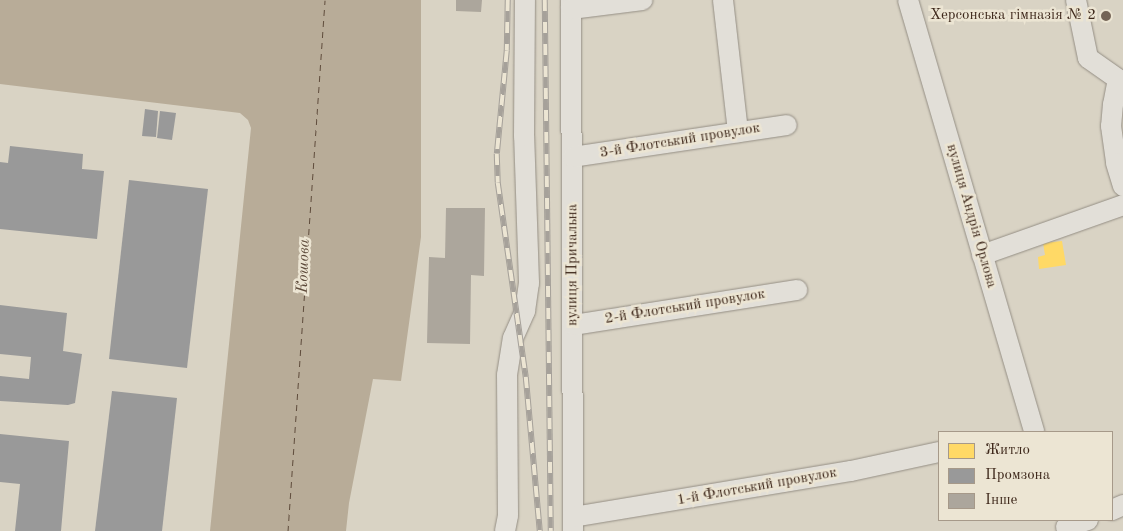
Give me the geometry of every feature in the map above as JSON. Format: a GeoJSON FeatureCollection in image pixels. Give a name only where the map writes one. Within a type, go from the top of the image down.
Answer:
{"type":"FeatureCollection","features":[{"type":"Feature","properties":{"kind":"street"},"geometry":{"type":"LineString","coordinates":[[505,531],[508,515],[507,375],[513,338],[525,311],[529,283],[524,136],[524,0]]}},
{"type":"Feature","properties":{"kind":"street"},"geometry":{"type":"LineString","coordinates":[[571,4],[642,0]]}},
{"type":"Feature","properties":{"kind":"street"},"geometry":{"type":"LineString","coordinates":[[723,0],[738,132]]}},
{"type":"Feature","properties":{"kind":"street","name":"вулиця Андрія Орлова"},"geometry":{"type":"LineString","coordinates":[[908,0],[982,254],[1028,431]]}},
{"type":"Feature","properties":{"kind":"street"},"geometry":{"type":"LineString","coordinates":[[1076,0],[1088,58],[1120,73],[1111,126],[1116,163],[1123,186]]}},
{"type":"Feature","properties":{"kind":"street","name":"вулиця Причальна"},"geometry":{"type":"LineString","coordinates":[[571,4],[573,524]]}},
{"type":"Feature","properties":{"kind":"street","name":"3-й Флотський провулок"},"geometry":{"type":"LineString","coordinates":[[573,157],[787,125]]}},
{"type":"Feature","properties":{"kind":"street"},"geometry":{"type":"LineString","coordinates":[[982,254],[1123,205]]}},
{"type":"Feature","properties":{"kind":"street","name":"2-й Флотський провулок"},"geometry":{"type":"LineString","coordinates":[[573,325],[797,290]]}},
{"type":"Feature","properties":{"kind":"street","name":"1-й Флотський провулок"},"geometry":{"type":"LineString","coordinates":[[573,524],[851,471],[938,452]]}},
{"type":"Feature","properties":{"kind":"street"},"geometry":{"type":"LineString","coordinates":[[1066,526],[1084,521]]}},
{"type":"Feature","properties":{"kind":"water","name":"Кошова"},"geometry":{"type":"Polygon","coordinates":[[[0,0],[421,0],[421,237],[401,381],[373,379],[349,503],[346,531],[210,531],[251,128],[248,120],[240,113],[0,84],[0,0]]]}},
{"type":"Feature","properties":{"kind":"building: Житло"},"geometry":{"type":"Polygon","coordinates":[[[1062,241],[1066,265],[1039,269],[1038,257],[1045,255],[1043,243],[1062,241]]]}},
{"type":"Feature","properties":{"kind":"building: Промзона"},"geometry":{"type":"Polygon","coordinates":[[[145,109],[158,111],[156,137],[142,136],[145,109]]]}},
{"type":"Feature","properties":{"kind":"building: Промзона"},"geometry":{"type":"Polygon","coordinates":[[[160,111],[176,113],[172,140],[157,138],[160,111]]]}},
{"type":"Feature","properties":{"kind":"building: Промзона"},"geometry":{"type":"Polygon","coordinates":[[[10,146],[83,154],[82,169],[104,171],[97,239],[0,229],[0,162],[8,163],[10,146]]]}},
{"type":"Feature","properties":{"kind":"building: Промзона"},"geometry":{"type":"Polygon","coordinates":[[[129,180],[208,189],[187,368],[109,359],[129,180]]]}},
{"type":"Feature","properties":{"kind":"building: Промзона"},"geometry":{"type":"Polygon","coordinates":[[[0,305],[67,313],[63,351],[82,354],[75,403],[68,405],[0,401],[0,376],[29,379],[31,357],[0,354],[0,305]]]}},
{"type":"Feature","properties":{"kind":"building: Промзона"},"geometry":{"type":"Polygon","coordinates":[[[112,391],[177,398],[162,531],[95,531],[112,391]]]}},
{"type":"Feature","properties":{"kind":"building: Промзона"},"geometry":{"type":"Polygon","coordinates":[[[0,434],[69,441],[61,531],[15,531],[20,484],[0,482],[0,434]]]}},
{"type":"Feature","properties":{"kind":"building: Інше"},"geometry":{"type":"Polygon","coordinates":[[[456,0],[482,0],[481,12],[456,11],[456,0]]]}},
{"type":"Feature","properties":{"kind":"building: Інше"},"geometry":{"type":"Polygon","coordinates":[[[446,208],[485,208],[484,276],[471,275],[470,344],[427,343],[429,257],[445,258],[446,208]]]}},
{"type":"Feature","properties":{"kind":"ferry route"},"geometry":{"type":"LineString","coordinates":[[288,531],[325,0]]}},
{"type":"Feature","properties":{"kind":"railway"},"geometry":{"type":"LineString","coordinates":[[508,0],[507,51],[497,154],[498,183],[526,377],[540,531]]}},
{"type":"Feature","properties":{"kind":"railway"},"geometry":{"type":"LineString","coordinates":[[545,0],[551,531]]}},
{"type":"Feature","properties":{"kind":"place","name":"Херсонська гімназія № 2"},"geometry":{"type":"Point","coordinates":[1106,16]}}]}
